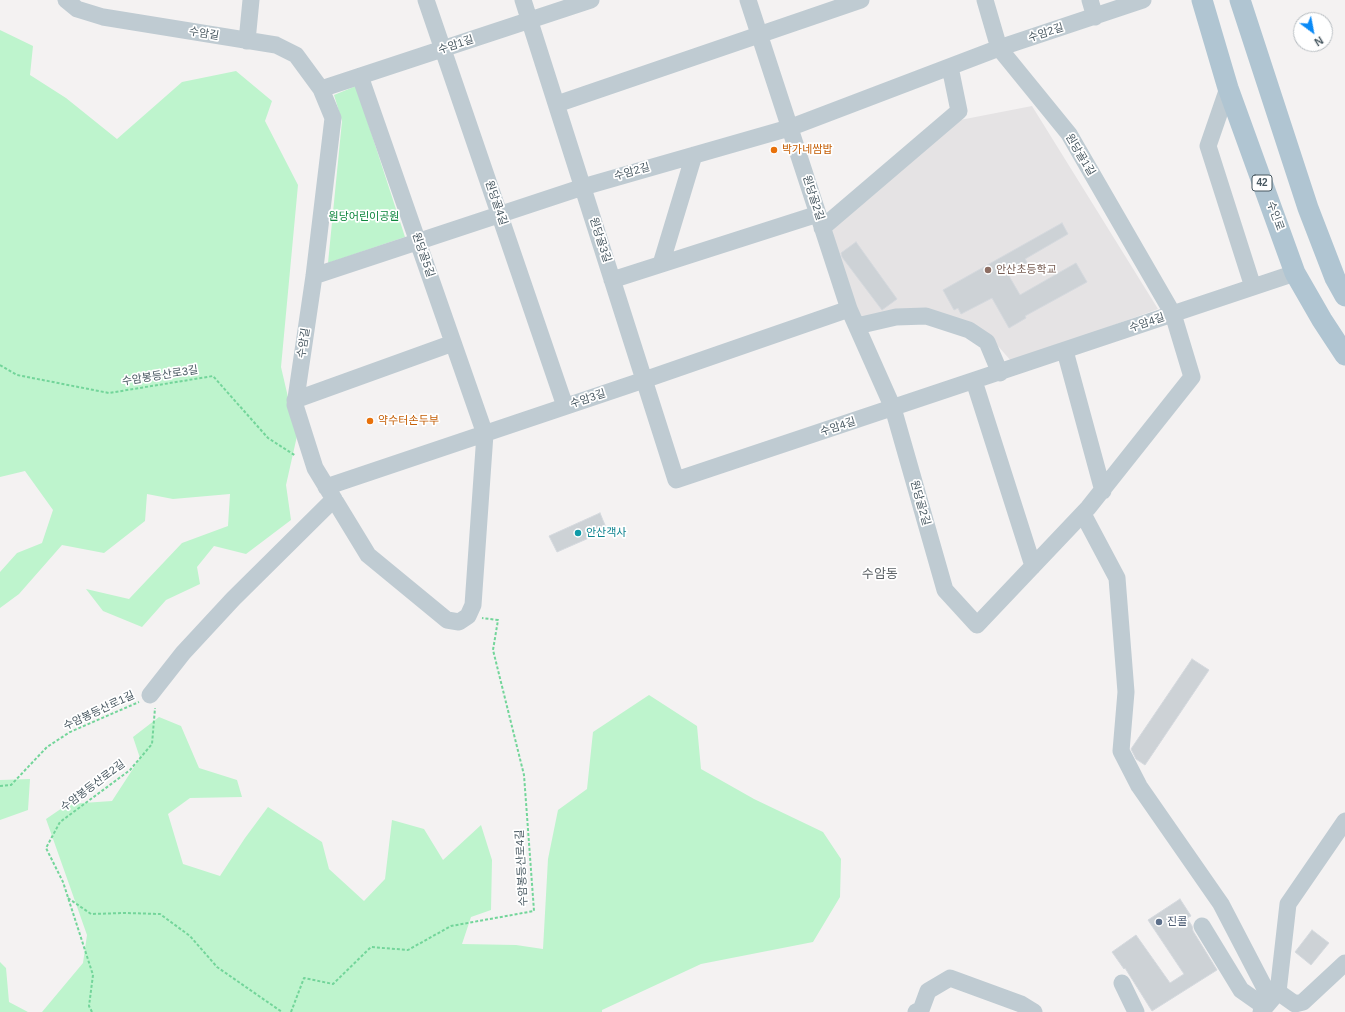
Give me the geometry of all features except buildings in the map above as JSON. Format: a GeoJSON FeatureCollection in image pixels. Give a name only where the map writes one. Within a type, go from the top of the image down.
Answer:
{"type":"FeatureCollection","features":[{"type":"Feature","properties":{"kind":"main road","name":"수인로"},"geometry":{"type":"LineString","coordinates":[[1202,0],[1228,88],[1295,273],[1322,320],[1345,355]]}},
{"type":"Feature","properties":{"kind":"main road"},"geometry":{"type":"LineString","coordinates":[[1240,0],[1308,208],[1335,278],[1345,296]]}},
{"type":"Feature","properties":{"kind":"street","name":"수암길"},"geometry":{"type":"LineString","coordinates":[[66,0],[77,9],[103,17],[276,45],[296,55],[321,89],[334,118],[314,276],[294,405],[315,468],[368,556],[447,620],[459,622],[468,616]]}},
{"type":"Feature","properties":{"kind":"street"},"geometry":{"type":"LineString","coordinates":[[247,41],[251,0]]}},
{"type":"Feature","properties":{"kind":"street","name":"원당골4길"},"geometry":{"type":"LineString","coordinates":[[426,0],[565,406]]}},
{"type":"Feature","properties":{"kind":"street","name":"원당골3길"},"geometry":{"type":"LineString","coordinates":[[523,0],[676,480]]}},
{"type":"Feature","properties":{"kind":"street","name":"수암1길"},"geometry":{"type":"LineString","coordinates":[[321,89],[591,0]]}},
{"type":"Feature","properties":{"kind":"street","name":"원당골2길"},"geometry":{"type":"LineString","coordinates":[[748,0],[849,309],[894,408],[945,590],[977,625],[1103,491],[1192,377],[1173,314]]}},
{"type":"Feature","properties":{"kind":"street"},"geometry":{"type":"LineString","coordinates":[[557,104],[861,0]]}},
{"type":"Feature","properties":{"kind":"street","name":"원당골1길"},"geometry":{"type":"LineString","coordinates":[[984,0],[999,48],[1069,134],[1173,314]]}},
{"type":"Feature","properties":{"kind":"street"},"geometry":{"type":"LineString","coordinates":[[1090,0],[1095,17]]}},
{"type":"Feature","properties":{"kind":"street","name":"수암2길"},"geometry":{"type":"LineString","coordinates":[[314,276],[583,187],[789,128],[999,48],[1143,0]]}},
{"type":"Feature","properties":{"kind":"street"},"geometry":{"type":"LineString","coordinates":[[612,280],[662,264],[820,221],[959,111],[950,67]]}},
{"type":"Feature","properties":{"kind":"street","name":"원당골5길"},"geometry":{"type":"LineString","coordinates":[[360,76],[485,434]]}},
{"type":"Feature","properties":{"kind":"street"},"geometry":{"type":"LineString","coordinates":[[1228,88],[1208,146],[1253,287]]}},
{"type":"Feature","properties":{"kind":"street"},"geometry":{"type":"LineString","coordinates":[[662,264],[694,155]]}},
{"type":"Feature","properties":{"kind":"street","name":"수암4길"},"geometry":{"type":"LineString","coordinates":[[676,480],[1000,373],[1295,273]]}},
{"type":"Feature","properties":{"kind":"street","name":"수암3길"},"geometry":{"type":"LineString","coordinates":[[330,493],[485,434],[849,309]]}},
{"type":"Feature","properties":{"kind":"street"},"geometry":{"type":"LineString","coordinates":[[857,326],[896,317],[926,316],[969,330],[987,342],[1000,373]]}},
{"type":"Feature","properties":{"kind":"street"},"geometry":{"type":"LineString","coordinates":[[295,400],[453,343]]}},
{"type":"Feature","properties":{"kind":"street"},"geometry":{"type":"LineString","coordinates":[[1065,351],[1103,491]]}},
{"type":"Feature","properties":{"kind":"street"},"geometry":{"type":"LineString","coordinates":[[974,381],[1033,566]]}},
{"type":"Feature","properties":{"kind":"street"},"geometry":{"type":"LineString","coordinates":[[468,616],[473,605],[485,434]]}},
{"type":"Feature","properties":{"kind":"street"},"geometry":{"type":"LineString","coordinates":[[153,690],[183,653],[330,493]]}},
{"type":"Feature","properties":{"kind":"street"},"geometry":{"type":"LineString","coordinates":[[1083,514],[1117,578],[1126,692],[1121,751],[1139,786],[1221,904],[1269,1003]]}},
{"type":"Feature","properties":{"kind":"street"},"geometry":{"type":"LineString","coordinates":[[1269,1003],[1288,904],[1345,821]]}},
{"type":"Feature","properties":{"kind":"street"},"geometry":{"type":"LineString","coordinates":[[1202,926],[1241,990],[1269,1003],[1295,1004],[1303,1002],[1345,962]]}},
{"type":"Feature","properties":{"kind":"street"},"geometry":{"type":"LineString","coordinates":[[916,1012],[921,1010],[928,991],[950,978],[1022,1004],[1034,1012]]}},
{"type":"Feature","properties":{"kind":"street"},"geometry":{"type":"LineString","coordinates":[[1122,983],[1136,1012]]}},
{"type":"Feature","properties":{"kind":"path","name":"수암봉등산로3길"},"geometry":{"type":"LineString","coordinates":[[0,365],[17,374],[110,393],[213,376],[268,438],[315,468]]}},
{"type":"Feature","properties":{"kind":"path","name":"수암봉등산로4길"},"geometry":{"type":"LineString","coordinates":[[291,1012],[304,978],[333,984],[371,947],[408,950],[451,926],[534,911],[524,774],[493,650],[498,620],[468,616]]}},
{"type":"Feature","properties":{"kind":"path","name":"수암봉등산로1길"},"geometry":{"type":"LineString","coordinates":[[0,786],[10,784],[47,747],[70,732],[139,702],[153,690]]}},
{"type":"Feature","properties":{"kind":"path","name":"수암봉등산로2길"},"geometry":{"type":"LineString","coordinates":[[92,1012],[89,1006],[93,975],[63,882],[46,848],[60,822],[130,770],[152,744],[153,690]]}},
{"type":"Feature","properties":{"kind":"path"},"geometry":{"type":"LineString","coordinates":[[68,898],[91,914],[160,914],[190,936],[217,967],[282,1012]]}},
{"type":"Feature","properties":{"kind":"shaded area","name":"안산초등학교"},"geometry":{"type":"Polygon","coordinates":[[[1032,106],[1158,309],[1012,362],[990,337],[947,316],[859,319],[828,232],[960,120],[1032,106]]]}},
{"type":"Feature","properties":{"kind":"green space"},"geometry":{"type":"Polygon","coordinates":[[[0,30],[33,46],[30,75],[66,98],[117,139],[182,82],[236,71],[272,101],[265,121],[298,185],[281,367],[297,436],[286,485],[291,520],[246,554],[214,546],[197,567],[200,584],[166,600],[142,627],[103,611],[86,589],[129,599],[182,543],[228,526],[230,494],[173,499],[147,494],[145,521],[104,553],[62,545],[19,594],[0,608],[0,572],[17,553],[42,543],[53,510],[25,471],[0,477],[0,30]]]}},
{"type":"Feature","properties":{"kind":"green space","name":"원당어린이공원"},"geometry":{"type":"Polygon","coordinates":[[[356,86],[405,237],[328,263],[342,121],[334,95],[356,86]]]}},
{"type":"Feature","properties":{"kind":"green space"},"geometry":{"type":"Polygon","coordinates":[[[649,695],[697,726],[701,769],[754,799],[823,832],[841,859],[840,897],[813,942],[701,964],[602,1010],[602,1012],[42,1012],[83,963],[87,935],[46,819],[68,804],[112,801],[140,758],[133,737],[159,717],[181,726],[199,768],[237,780],[242,797],[190,798],[168,814],[183,864],[220,876],[268,807],[322,842],[329,869],[364,901],[385,879],[392,820],[424,829],[443,860],[481,825],[492,860],[491,910],[471,917],[462,944],[516,945],[543,949],[548,859],[558,810],[587,789],[593,732],[649,695]]]}},
{"type":"Feature","properties":{"kind":"green space"},"geometry":{"type":"Polygon","coordinates":[[[30,779],[28,810],[0,820],[0,780],[30,779]]]}},
{"type":"Feature","properties":{"kind":"green space"},"geometry":{"type":"Polygon","coordinates":[[[0,962],[6,968],[9,1002],[28,1012],[0,1012],[0,962]]]}},
{"type":"Feature","properties":{"kind":"place","name":"박가네쌈밥"},"geometry":{"type":"Point","coordinates":[774,150]}},
{"type":"Feature","properties":{"kind":"place","name":"안산초등학교"},"geometry":{"type":"Point","coordinates":[988,270]}},
{"type":"Feature","properties":{"kind":"place","name":"약수터손두부"},"geometry":{"type":"Point","coordinates":[370,421]}},
{"type":"Feature","properties":{"kind":"place","name":"안산객사"},"geometry":{"type":"Point","coordinates":[578,533]}},
{"type":"Feature","properties":{"kind":"place","name":"진콜"},"geometry":{"type":"Point","coordinates":[1159,922]}},
{"type":"Feature","properties":{"kind":"district","name":"수암동"},"geometry":{"type":"Point","coordinates":[880,574]}}]}
